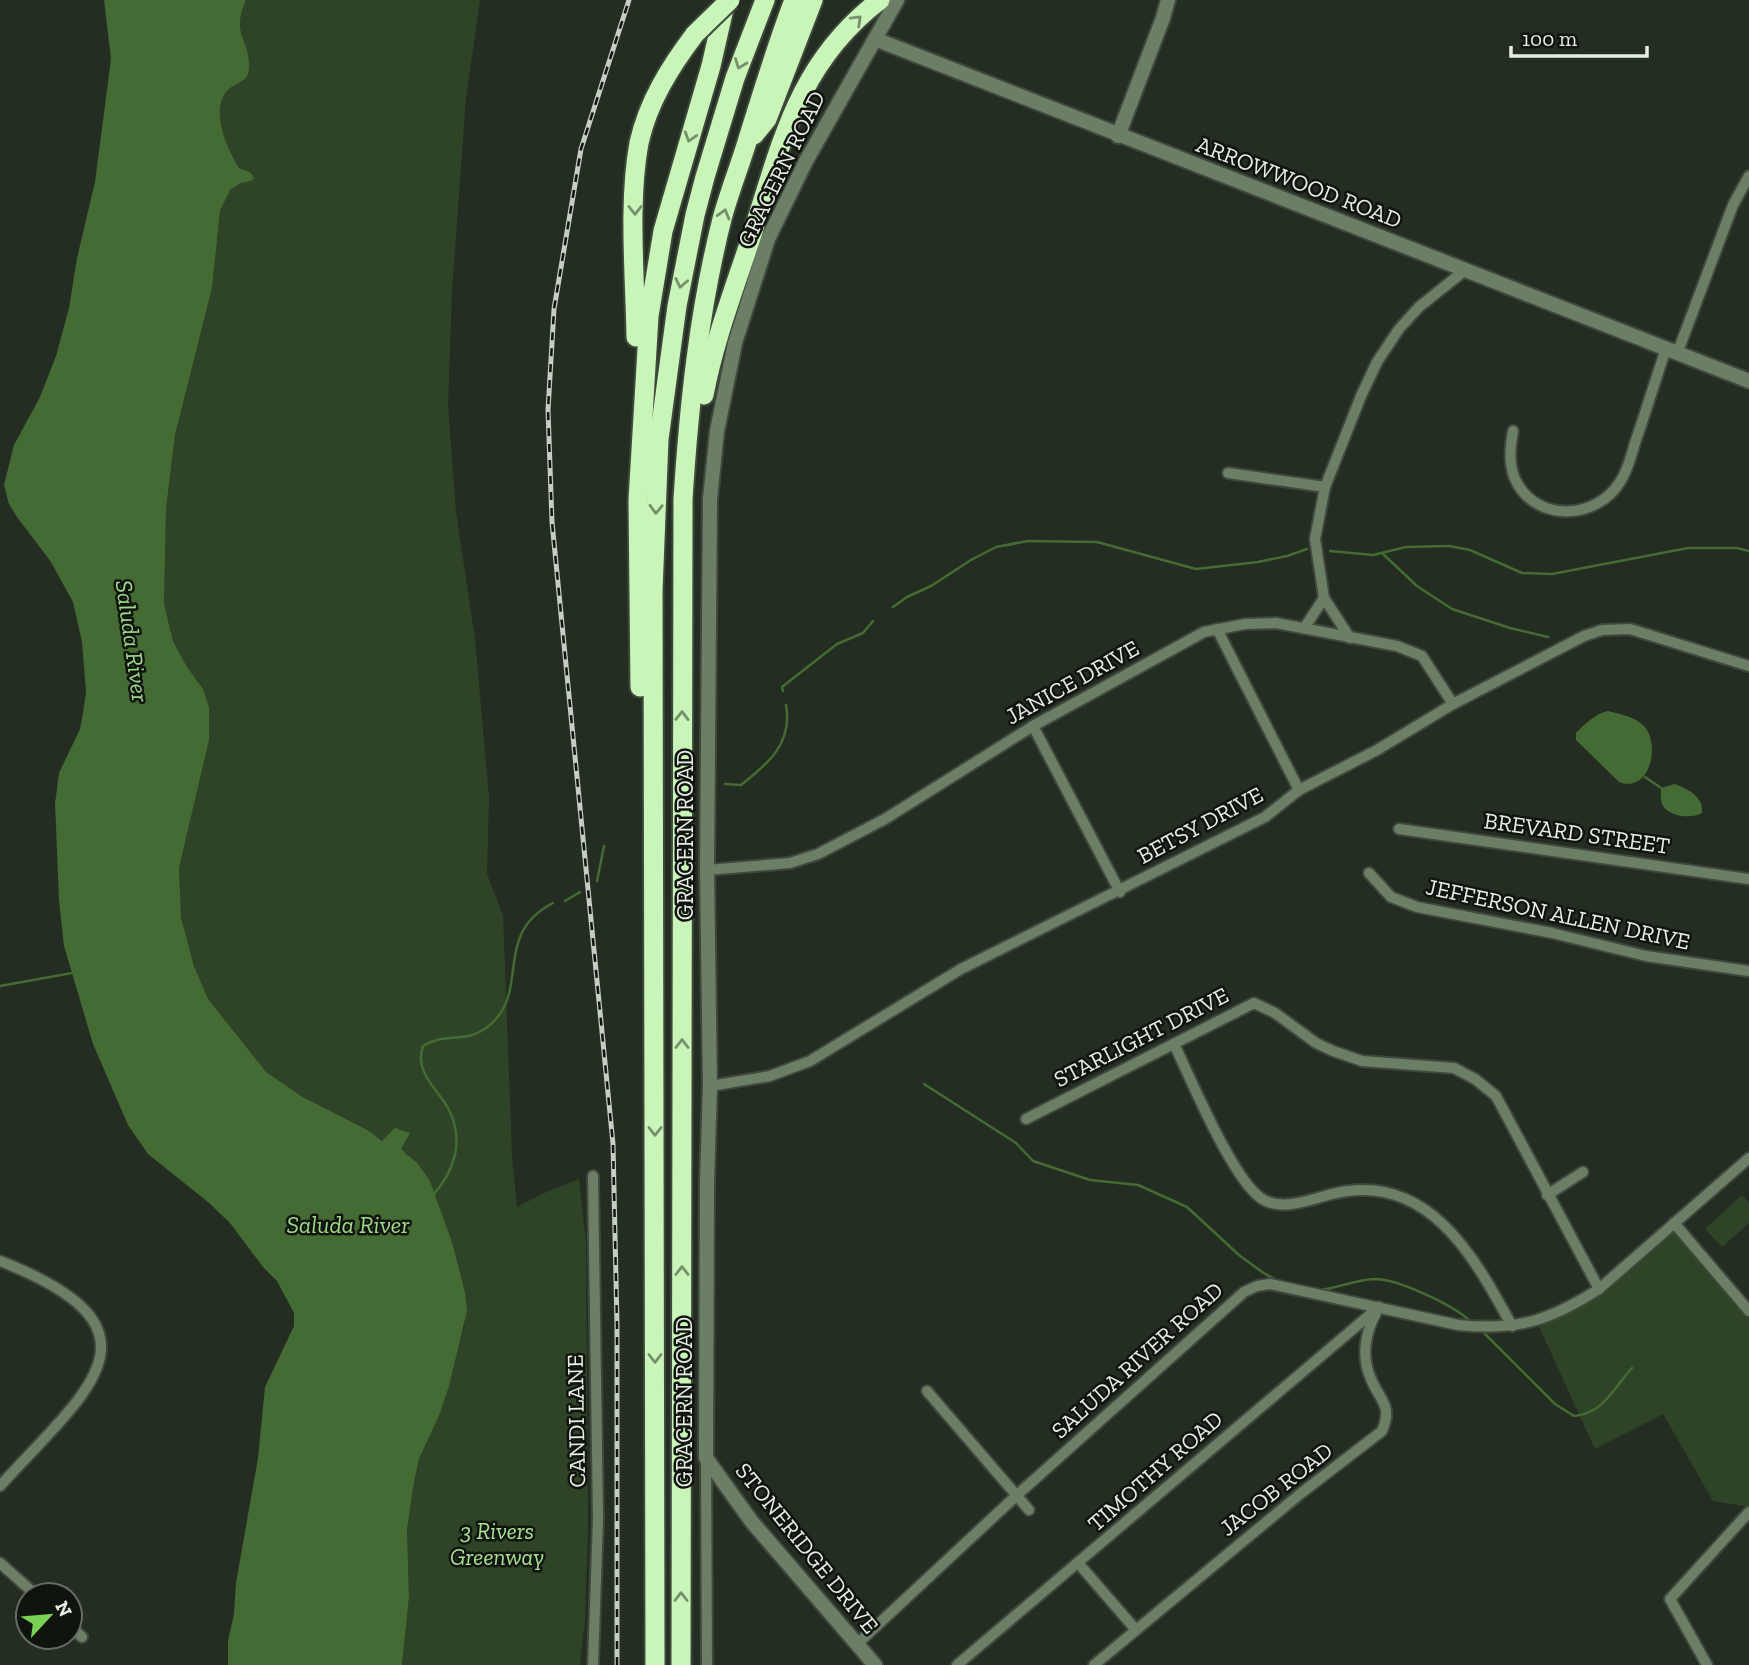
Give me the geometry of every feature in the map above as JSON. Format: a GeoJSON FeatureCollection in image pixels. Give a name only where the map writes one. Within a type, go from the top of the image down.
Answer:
{"type":"FeatureCollection","features":[{"type":"Feature","properties":{"kind":"highway"},"geometry":{"type":"LineString","coordinates":[[655,1062],[645,876],[638,500],[635,225],[637,159],[644,125],[671,67],[695,34],[728,0]]}},
{"type":"Feature","properties":{"kind":"highway"},"geometry":{"type":"LineString","coordinates":[[638,500],[649,316],[658,257],[728,0]]}},
{"type":"Feature","properties":{"kind":"highway"},"geometry":{"type":"LineString","coordinates":[[654,1665],[653,591],[659,439],[677,306],[695,215],[735,78],[765,0]]}},
{"type":"Feature","properties":{"kind":"highway"},"geometry":{"type":"LineString","coordinates":[[681,1665],[682,499],[688,419],[712,267],[723,217],[768,69],[794,0]]}},
{"type":"Feature","properties":{"kind":"highway"},"geometry":{"type":"LineString","coordinates":[[746,144],[767,119],[813,0]]}},
{"type":"Feature","properties":{"kind":"highway"},"geometry":{"type":"LineString","coordinates":[[682,499],[711,358],[774,163],[799,98],[835,42],[880,0]]}},
{"type":"Feature","properties":{"kind":"street"},"geometry":{"type":"LineString","coordinates":[[875,39],[897,0]]}},
{"type":"Feature","properties":{"kind":"street"},"geometry":{"type":"LineString","coordinates":[[1118,136],[1168,0]]}},
{"type":"Feature","properties":{"kind":"street","name":"ARROWWOOD ROAD"},"geometry":{"type":"LineString","coordinates":[[875,39],[1749,382]]}},
{"type":"Feature","properties":{"kind":"street","name":"GRACERN ROAD"},"geometry":{"type":"LineString","coordinates":[[707,1665],[710,499],[717,431],[736,343],[768,239],[806,161],[875,39]]}},
{"type":"Feature","properties":{"kind":"street"},"geometry":{"type":"LineString","coordinates":[[1513,430],[1511,466],[1516,482],[1525,495],[1538,505],[1566,512],[1585,509],[1600,502],[1621,481],[1671,352],[1733,205],[1749,176]]}},
{"type":"Feature","properties":{"kind":"street"},"geometry":{"type":"LineString","coordinates":[[1350,638],[1324,598],[1315,539],[1325,487],[1377,362],[1399,329],[1419,307],[1464,271]]}},
{"type":"Feature","properties":{"kind":"street"},"geometry":{"type":"LineString","coordinates":[[1228,473],[1325,487]]}},
{"type":"Feature","properties":{"kind":"street"},"geometry":{"type":"LineString","coordinates":[[1305,627],[1324,598]]}},
{"type":"Feature","properties":{"kind":"street","name":"JANICE DRIVE"},"geometry":{"type":"LineString","coordinates":[[707,870],[790,863],[818,854],[885,819],[1033,726],[1204,632],[1217,629],[1276,623],[1397,646],[1422,656],[1453,704]]}},
{"type":"Feature","properties":{"kind":"street"},"geometry":{"type":"LineString","coordinates":[[1217,629],[1299,790]]}},
{"type":"Feature","properties":{"kind":"street","name":"BETSY DRIVE"},"geometry":{"type":"LineString","coordinates":[[710,1086],[769,1076],[810,1061],[961,969],[1120,892],[1204,846],[1265,817],[1299,790],[1377,750],[1453,704],[1584,636],[1602,630],[1630,629],[1749,666]]}},
{"type":"Feature","properties":{"kind":"street"},"geometry":{"type":"LineString","coordinates":[[1033,726],[1120,892]]}},
{"type":"Feature","properties":{"kind":"street","name":"BREVARD STREET"},"geometry":{"type":"LineString","coordinates":[[1399,829],[1749,878]]}},
{"type":"Feature","properties":{"kind":"street","name":"JEFFERSON ALLEN DRIVE"},"geometry":{"type":"LineString","coordinates":[[1369,873],[1391,897],[1417,907],[1552,933],[1646,956],[1749,971]]}},
{"type":"Feature","properties":{"kind":"street","name":"STARLIGHT DRIVE"},"geometry":{"type":"LineString","coordinates":[[1026,1119],[1254,1003],[1275,1013],[1316,1042],[1362,1061],[1454,1068],[1475,1079],[1496,1096],[1599,1289]]}},
{"type":"Feature","properties":{"kind":"street"},"geometry":{"type":"LineString","coordinates":[[1174,1044],[1241,1177],[1264,1200],[1303,1202],[1335,1193],[1372,1189],[1388,1191],[1410,1201],[1437,1219],[1461,1242],[1483,1272],[1512,1326]]}},
{"type":"Feature","properties":{"kind":"street","name":"SALUDA RIVER ROAD"},"geometry":{"type":"LineString","coordinates":[[856,1645],[1017,1495],[1244,1292],[1270,1284],[1458,1325],[1512,1326],[1559,1312],[1599,1289],[1749,1158]]}},
{"type":"Feature","properties":{"kind":"street"},"geometry":{"type":"LineString","coordinates":[[1547,1195],[1583,1172]]}},
{"type":"Feature","properties":{"kind":"street","name":"CANDI LANE"},"geometry":{"type":"LineString","coordinates":[[593,1176],[598,1519],[593,1665]]}},
{"type":"Feature","properties":{"kind":"street"},"geometry":{"type":"LineString","coordinates":[[1674,1223],[1748,1307]]}},
{"type":"Feature","properties":{"kind":"street"},"geometry":{"type":"LineString","coordinates":[[0,1261],[64,1293],[95,1322],[102,1340],[98,1368],[83,1394],[0,1486]]}},
{"type":"Feature","properties":{"kind":"street","name":"TIMOTHY ROAD"},"geometry":{"type":"LineString","coordinates":[[957,1665],[1379,1307]]}},
{"type":"Feature","properties":{"kind":"street","name":"JACOB ROAD"},"geometry":{"type":"LineString","coordinates":[[1094,1665],[1289,1503],[1382,1431],[1388,1419],[1387,1406],[1370,1378],[1365,1348],[1369,1326],[1379,1307]]}},
{"type":"Feature","properties":{"kind":"street"},"geometry":{"type":"LineString","coordinates":[[927,1391],[1029,1510]]}},
{"type":"Feature","properties":{"kind":"street","name":"STONERIDGE DRIVE"},"geometry":{"type":"LineString","coordinates":[[706,1458],[752,1522],[875,1665]]}},
{"type":"Feature","properties":{"kind":"street"},"geometry":{"type":"LineString","coordinates":[[1707,1665],[1670,1599],[1749,1512]]}},
{"type":"Feature","properties":{"kind":"street"},"geometry":{"type":"LineString","coordinates":[[0,1563],[20,1581]]}},
{"type":"Feature","properties":{"kind":"street"},"geometry":{"type":"LineString","coordinates":[[1079,1564],[1136,1630]]}},
{"type":"Feature","properties":{"kind":"green space","name":"3 Rivers Greenway"},"geometry":{"type":"Polygon","coordinates":[[[246,0],[480,0],[466,98],[452,290],[448,405],[456,512],[475,639],[489,797],[487,874],[503,915],[512,1156],[517,1207],[579,1179],[586,1243],[588,1532],[585,1620],[580,1665],[402,1665],[409,1597],[407,1529],[414,1482],[419,1459],[464,1327],[465,1292],[452,1242],[430,1181],[408,1154],[291,1090],[266,1072],[248,1051],[208,999],[186,941],[181,918],[179,868],[209,740],[209,707],[203,689],[187,667],[173,640],[164,604],[166,509],[175,435],[212,288],[220,211],[230,190],[241,183],[251,181],[250,172],[239,168],[230,151],[220,119],[222,99],[230,88],[246,77],[249,69],[239,26],[246,0]]]}},
{"type":"Feature","properties":{"kind":"green space"},"geometry":{"type":"Polygon","coordinates":[[[1742,1195],[1749,1203],[1749,1223],[1722,1247],[1705,1229],[1742,1195]]]}},
{"type":"Feature","properties":{"kind":"green space"},"geometry":{"type":"Polygon","coordinates":[[[1674,1223],[1749,1311],[1749,1507],[1713,1501],[1663,1414],[1595,1449],[1536,1320],[1579,1302],[1674,1223]]]}},
{"type":"Feature","properties":{"kind":"water","name":"Saluda River"},"geometry":{"type":"Polygon","coordinates":[[[104,0],[246,0],[240,30],[249,59],[248,74],[244,80],[230,88],[222,99],[220,119],[234,160],[239,168],[250,172],[254,178],[230,190],[220,211],[212,288],[175,435],[166,509],[164,604],[173,641],[203,689],[209,707],[209,740],[179,868],[181,918],[194,966],[208,999],[266,1072],[301,1096],[369,1131],[382,1141],[395,1128],[410,1133],[401,1149],[418,1164],[430,1181],[452,1242],[467,1311],[449,1386],[419,1459],[414,1482],[407,1529],[409,1597],[402,1665],[228,1665],[228,1641],[258,1458],[265,1387],[294,1326],[294,1313],[277,1281],[230,1223],[148,1154],[128,1125],[93,1044],[64,946],[55,804],[59,773],[80,729],[83,713],[86,692],[82,642],[73,602],[51,562],[9,504],[4,485],[14,445],[40,397],[56,356],[69,308],[77,258],[95,182],[111,59],[104,0]]]}},
{"type":"Feature","properties":{"kind":"water"},"geometry":{"type":"Polygon","coordinates":[[[1608,711],[1636,720],[1649,734],[1652,744],[1650,765],[1638,781],[1630,784],[1619,782],[1576,740],[1576,733],[1583,726],[1595,716],[1608,711]]]}},
{"type":"Feature","properties":{"kind":"water"},"geometry":{"type":"Polygon","coordinates":[[[1675,784],[1698,798],[1702,813],[1681,816],[1666,810],[1661,802],[1661,788],[1675,784]]]}},
{"type":"Feature","properties":{"kind":"waterway"},"geometry":{"type":"LineString","coordinates":[[893,607],[996,547],[1028,541],[1097,542],[1196,569],[1258,562],[1307,549]]}},
{"type":"Feature","properties":{"kind":"waterway"},"geometry":{"type":"LineString","coordinates":[[1330,551],[1373,555],[1406,547],[1449,546],[1470,550],[1522,573],[1552,574],[1688,548],[1737,548],[1749,551]]}},
{"type":"Feature","properties":{"kind":"waterway"},"geometry":{"type":"LineString","coordinates":[[1383,554],[1417,586],[1452,609],[1548,637]]}},
{"type":"Feature","properties":{"kind":"waterway"},"geometry":{"type":"LineString","coordinates":[[783,691],[782,687],[837,644],[863,633],[873,621]]}},
{"type":"Feature","properties":{"kind":"waterway"},"geometry":{"type":"LineString","coordinates":[[725,784],[741,785],[776,751],[786,731],[786,705]]}},
{"type":"Feature","properties":{"kind":"waterway"},"geometry":{"type":"LineString","coordinates":[[1645,777],[1661,788]]}},
{"type":"Feature","properties":{"kind":"waterway"},"geometry":{"type":"LineString","coordinates":[[597,881],[604,846]]}},
{"type":"Feature","properties":{"kind":"waterway"},"geometry":{"type":"LineString","coordinates":[[565,901],[580,892]]}},
{"type":"Feature","properties":{"kind":"waterway"},"geometry":{"type":"LineString","coordinates":[[431,1197],[451,1166],[455,1155],[456,1132],[448,1108],[424,1072],[421,1064],[423,1046],[432,1041],[477,1033],[496,1019],[510,990],[514,959],[524,929],[535,915],[553,903]]}},
{"type":"Feature","properties":{"kind":"waterway"},"geometry":{"type":"LineString","coordinates":[[0,986],[72,973]]}},
{"type":"Feature","properties":{"kind":"waterway"},"geometry":{"type":"LineString","coordinates":[[924,1084],[1016,1143],[1033,1161],[1090,1180],[1138,1185],[1187,1207],[1239,1255],[1278,1281]]}},
{"type":"Feature","properties":{"kind":"waterway"},"geometry":{"type":"LineString","coordinates":[[1321,1290],[1368,1280],[1385,1280],[1423,1293],[1468,1319]]}},
{"type":"Feature","properties":{"kind":"waterway"},"geometry":{"type":"LineString","coordinates":[[1485,1334],[1555,1404],[1574,1416],[1585,1414],[1601,1405],[1632,1368]]}},
{"type":"Feature","properties":{"kind":"railway"},"geometry":{"type":"LineString","coordinates":[[617,1665],[617,1325],[613,1144],[552,522],[548,410],[554,309],[581,149],[629,0]]}}]}
